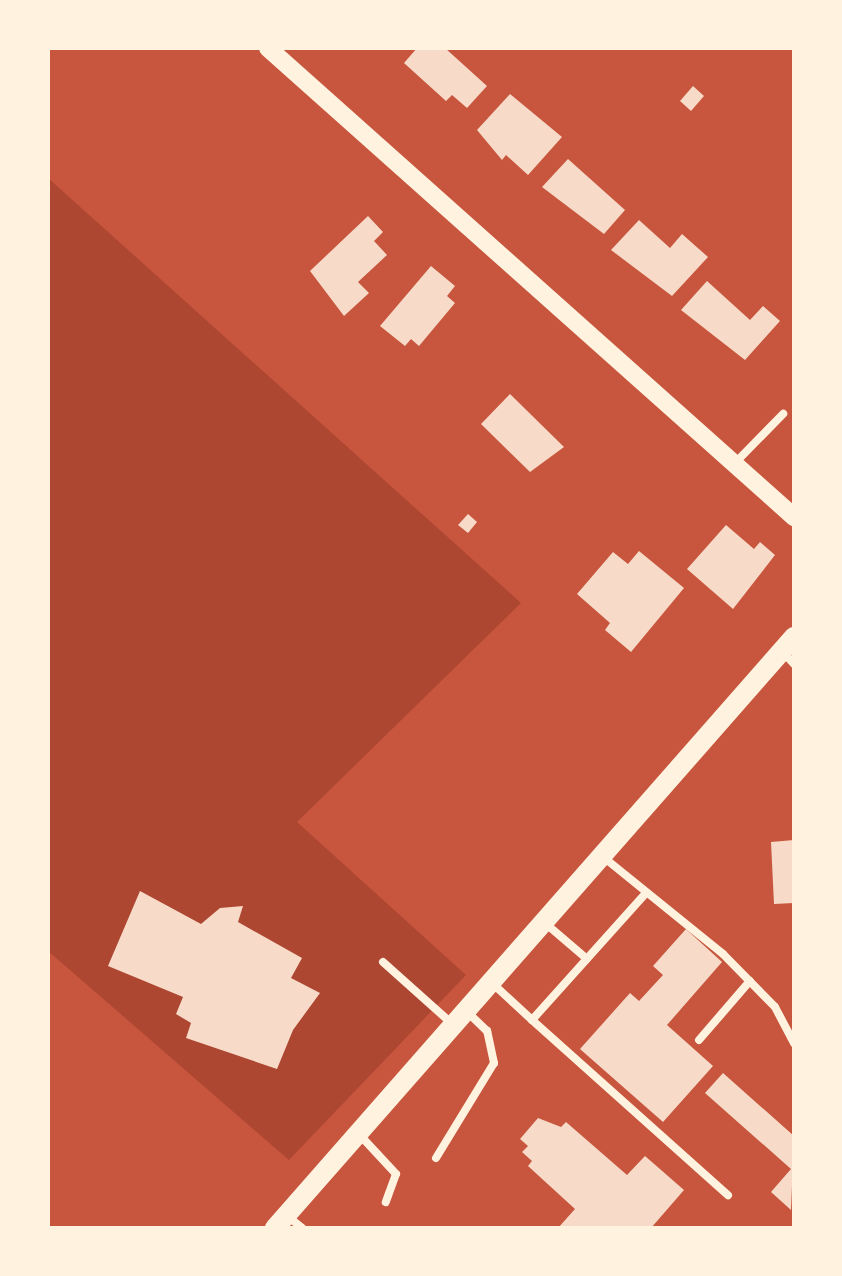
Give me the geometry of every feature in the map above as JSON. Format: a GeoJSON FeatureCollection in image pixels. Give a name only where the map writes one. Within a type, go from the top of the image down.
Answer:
{"type":"FeatureCollection","features":[{"type":"Feature","properties":{"kind":"main road"},"geometry":{"type":"LineString","coordinates":[[288,1224],[358,1133],[790,650]]}},
{"type":"Feature","properties":{"kind":"street"},"geometry":{"type":"LineString","coordinates":[[268,48],[794,517]]}},
{"type":"Feature","properties":{"kind":"lane"},"geometry":{"type":"LineString","coordinates":[[735,464],[783,414]]}},
{"type":"Feature","properties":{"kind":"lane"},"geometry":{"type":"LineString","coordinates":[[602,856],[646,894],[690,924],[750,981],[775,1007],[794,1043]]}},
{"type":"Feature","properties":{"kind":"lane"},"geometry":{"type":"LineString","coordinates":[[532,1020],[646,894]]}},
{"type":"Feature","properties":{"kind":"lane"},"geometry":{"type":"LineString","coordinates":[[544,922],[587,959]]}},
{"type":"Feature","properties":{"kind":"lane"},"geometry":{"type":"LineString","coordinates":[[383,962],[460,1018],[487,1031],[494,1063],[436,1158]]}},
{"type":"Feature","properties":{"kind":"lane"},"geometry":{"type":"LineString","coordinates":[[699,1040],[750,981]]}},
{"type":"Feature","properties":{"kind":"lane"},"geometry":{"type":"LineString","coordinates":[[491,982],[728,1195]]}},
{"type":"Feature","properties":{"kind":"lane"},"geometry":{"type":"LineString","coordinates":[[358,1133],[396,1174],[386,1202]]}},
{"type":"Feature","properties":{"kind":"shaded area"},"geometry":{"type":"Polygon","coordinates":[[[48,178],[521,603],[297,822],[466,975],[289,1160],[48,951],[48,178]]]}},
{"type":"Feature","properties":{"kind":"building"},"geometry":{"type":"Polygon","coordinates":[[[417,48],[445,48],[487,86],[467,108],[452,95],[446,101],[404,63],[417,48]]]}},
{"type":"Feature","properties":{"kind":"building"},"geometry":{"type":"Polygon","coordinates":[[[693,86],[704,96],[691,111],[680,101],[693,86]]]}},
{"type":"Feature","properties":{"kind":"building"},"geometry":{"type":"Polygon","coordinates":[[[510,94],[562,137],[528,175],[506,155],[502,160],[477,130],[510,94]]]}},
{"type":"Feature","properties":{"kind":"building"},"geometry":{"type":"Polygon","coordinates":[[[568,159],[625,210],[604,234],[542,187],[568,159]]]}},
{"type":"Feature","properties":{"kind":"building"},"geometry":{"type":"Polygon","coordinates":[[[368,216],[383,232],[374,241],[387,255],[358,282],[369,293],[344,316],[310,271],[368,216]]]}},
{"type":"Feature","properties":{"kind":"building"},"geometry":{"type":"Polygon","coordinates":[[[639,220],[670,248],[682,234],[708,257],[672,296],[611,250],[639,220]]]}},
{"type":"Feature","properties":{"kind":"building"},"geometry":{"type":"Polygon","coordinates":[[[431,266],[455,286],[447,296],[455,303],[419,346],[411,339],[405,346],[380,326],[431,266]]]}},
{"type":"Feature","properties":{"kind":"building"},"geometry":{"type":"Polygon","coordinates":[[[707,281],[750,320],[763,306],[780,321],[745,360],[681,310],[707,281]]]}},
{"type":"Feature","properties":{"kind":"building"},"geometry":{"type":"Polygon","coordinates":[[[510,394],[564,447],[530,472],[481,424],[510,394]]]}},
{"type":"Feature","properties":{"kind":"building"},"geometry":{"type":"Polygon","coordinates":[[[468,514],[477,522],[468,533],[458,525],[468,514]]]}},
{"type":"Feature","properties":{"kind":"building"},"geometry":{"type":"Polygon","coordinates":[[[726,525],[754,549],[760,542],[775,555],[733,609],[687,569],[726,525]]]}},
{"type":"Feature","properties":{"kind":"building"},"geometry":{"type":"Polygon","coordinates":[[[639,551],[684,588],[631,652],[605,630],[610,623],[577,594],[613,552],[628,564],[639,551]]]}},
{"type":"Feature","properties":{"kind":"building"},"geometry":{"type":"Polygon","coordinates":[[[794,840],[794,903],[774,904],[771,842],[794,840]]]}},
{"type":"Feature","properties":{"kind":"building"},"geometry":{"type":"Polygon","coordinates":[[[140,891],[201,924],[220,908],[243,906],[238,922],[302,958],[291,978],[320,993],[293,1030],[277,1069],[186,1038],[191,1023],[176,1014],[183,997],[108,966],[140,891]]]}},
{"type":"Feature","properties":{"kind":"building"},"geometry":{"type":"Polygon","coordinates":[[[686,929],[722,962],[667,1025],[713,1066],[663,1122],[580,1049],[630,993],[639,1001],[663,975],[653,966],[686,929]]]}},
{"type":"Feature","properties":{"kind":"building"},"geometry":{"type":"Polygon","coordinates":[[[723,1073],[794,1136],[791,1210],[771,1192],[791,1169],[705,1093],[723,1073]]]}},
{"type":"Feature","properties":{"kind":"building"},"geometry":{"type":"Polygon","coordinates":[[[538,1118],[561,1127],[566,1122],[627,1175],[645,1156],[684,1190],[651,1228],[558,1228],[575,1209],[528,1166],[532,1161],[522,1152],[528,1146],[520,1139],[538,1118]]]}}]}
